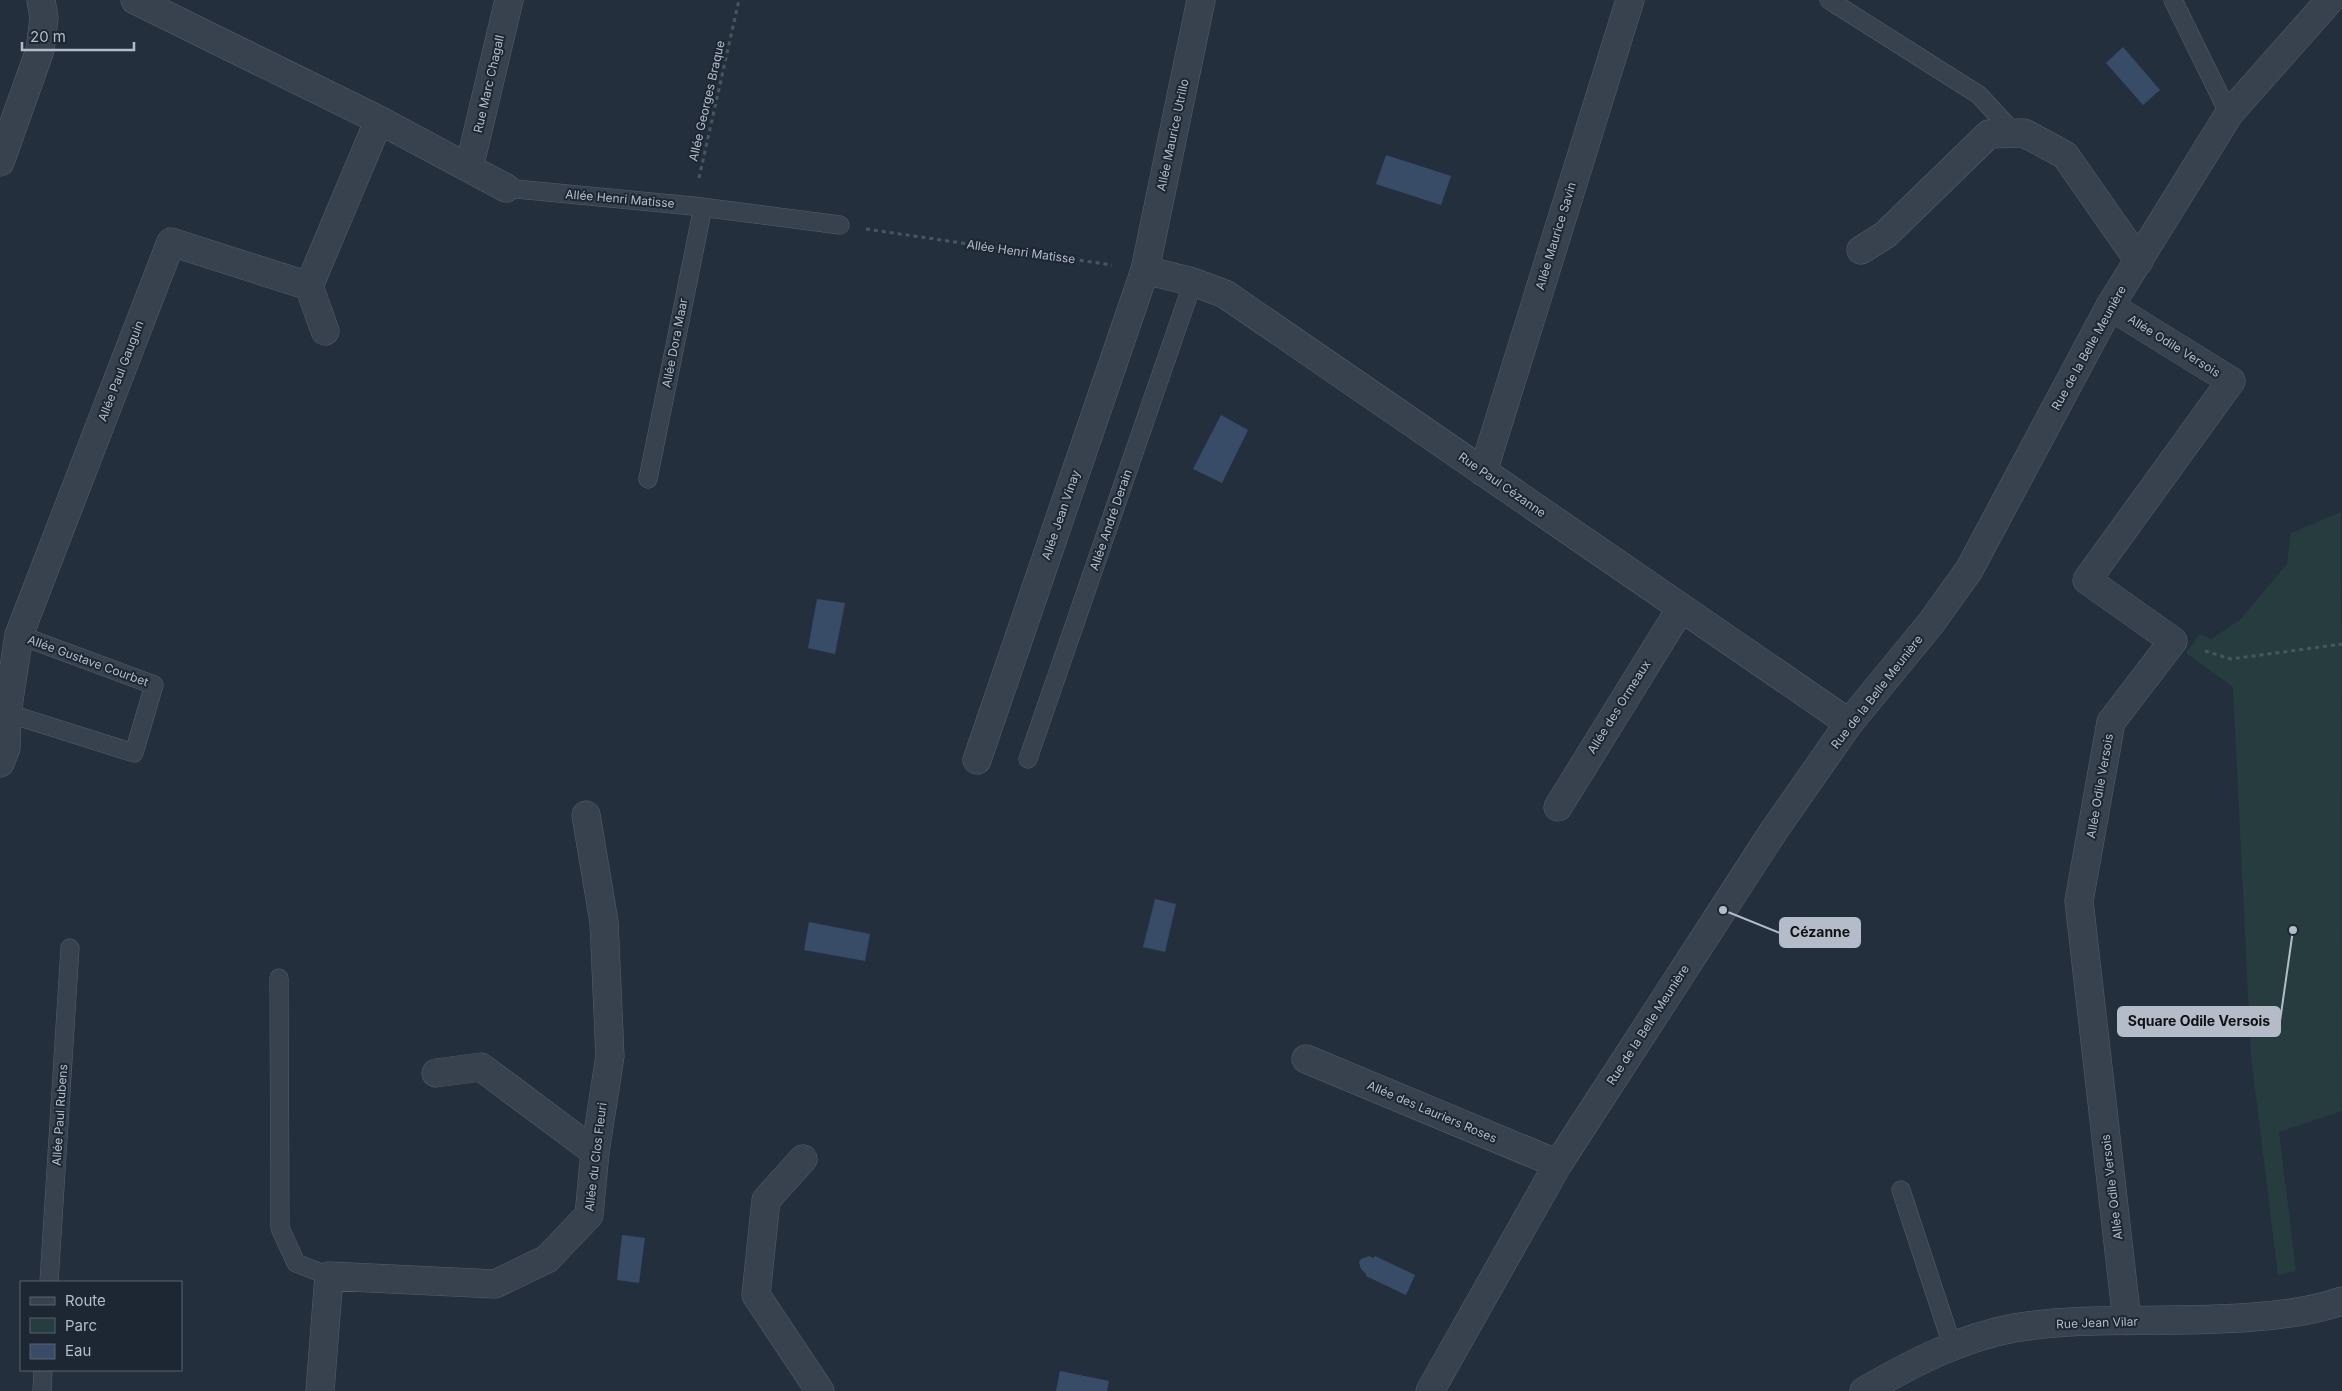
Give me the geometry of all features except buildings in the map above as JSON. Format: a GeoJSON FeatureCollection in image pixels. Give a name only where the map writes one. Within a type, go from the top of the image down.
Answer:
{"type":"FeatureCollection","features":[{"type":"Feature","properties":{"kind":"street"},"geometry":{"type":"LineString","coordinates":[[0,162],[40,50],[44,18],[41,0]]}},
{"type":"Feature","properties":{"kind":"street","name":"Allée Henri Matisse"},"geometry":{"type":"LineString","coordinates":[[136,0],[379,120],[506,188]]}},
{"type":"Feature","properties":{"kind":"street","name":"Rue Marc Chagall"},"geometry":{"type":"LineString","coordinates":[[469,168],[509,0]]}},
{"type":"Feature","properties":{"kind":"street","name":"Allée Maurice Utrillo"},"geometry":{"type":"LineString","coordinates":[[1145,270],[1201,0]]}},
{"type":"Feature","properties":{"kind":"street","name":"Allée Maurice Savin"},"geometry":{"type":"LineString","coordinates":[[1483,472],[1630,0]]}},
{"type":"Feature","properties":{"kind":"street","name":"Rue de la Belle Meunière"},"geometry":{"type":"LineString","coordinates":[[1430,1391],[1558,1164],[1773,832],[1849,723],[1931,623],[1969,570],[2110,306],[2229,114],[2330,0]]}},
{"type":"Feature","properties":{"kind":"street"},"geometry":{"type":"LineString","coordinates":[[326,331],[309,286],[379,120]]}},
{"type":"Feature","properties":{"kind":"street"},"geometry":{"type":"LineString","coordinates":[[1861,250],[1885,235],[1989,134],[2024,133],[2064,155],[2139,261]]}},
{"type":"Feature","properties":{"kind":"street","name":"Allée Paul Gauguin"},"geometry":{"type":"LineString","coordinates":[[18,635],[171,242],[309,286]]}},
{"type":"Feature","properties":{"kind":"street","name":"Rue Paul Cézanne"},"geometry":{"type":"LineString","coordinates":[[1145,270],[1193,282],[1225,294],[1849,723]]}},
{"type":"Feature","properties":{"kind":"street","name":"Allée Jean Vinay"},"geometry":{"type":"LineString","coordinates":[[977,760],[1145,270]]}},
{"type":"Feature","properties":{"kind":"street","name":"Allée Odile Versois"},"geometry":{"type":"LineString","coordinates":[[2110,306],[2231,381],[2087,580],[2174,641],[2111,722],[2079,901],[2127,1322]]}},
{"type":"Feature","properties":{"kind":"street","name":"Allée des Ormeaux"},"geometry":{"type":"LineString","coordinates":[[1558,807],[1681,608]]}},
{"type":"Feature","properties":{"kind":"street","name":"Allée Gustave Courbet"},"geometry":{"type":"LineString","coordinates":[[0,763],[6,748],[7,713],[18,635]]}},
{"type":"Feature","properties":{"kind":"street","name":"Allée du Clos Fleuri"},"geometry":{"type":"LineString","coordinates":[[329,1276],[495,1284],[547,1259],[589,1215],[595,1152],[610,1056],[604,922],[586,816]]}},
{"type":"Feature","properties":{"kind":"street","name":"Allée des Lauriers Roses"},"geometry":{"type":"LineString","coordinates":[[1306,1058],[1558,1164]]}},
{"type":"Feature","properties":{"kind":"street"},"geometry":{"type":"LineString","coordinates":[[436,1073],[481,1066],[595,1152]]}},
{"type":"Feature","properties":{"kind":"street"},"geometry":{"type":"LineString","coordinates":[[803,1159],[766,1200],[756,1295],[820,1391]]}},
{"type":"Feature","properties":{"kind":"street"},"geometry":{"type":"LineString","coordinates":[[320,1391],[329,1276]]}},
{"type":"Feature","properties":{"kind":"street","name":"Rue Jean Vilar"},"geometry":{"type":"LineString","coordinates":[[1864,1391],[1952,1345],[2014,1328],[2075,1322],[2226,1320],[2319,1309],[2342,1301]]}},
{"type":"Feature","properties":{"kind":"lane"},"geometry":{"type":"LineString","coordinates":[[1829,0],[1979,95],[2014,133]]}},
{"type":"Feature","properties":{"kind":"lane"},"geometry":{"type":"LineString","coordinates":[[2173,0],[2229,114]]}},
{"type":"Feature","properties":{"kind":"lane","name":"Allée Henri Matisse"},"geometry":{"type":"LineString","coordinates":[[506,188],[698,207],[840,225]]}},
{"type":"Feature","properties":{"kind":"lane","name":"Allée Dora Maar"},"geometry":{"type":"LineString","coordinates":[[648,479],[698,207]]}},
{"type":"Feature","properties":{"kind":"lane","name":"Allée André Derain"},"geometry":{"type":"LineString","coordinates":[[1028,758],[1193,282]]}},
{"type":"Feature","properties":{"kind":"lane","name":"Allée Gustave Courbet"},"geometry":{"type":"LineString","coordinates":[[7,713],[134,753],[154,685],[18,635]]}},
{"type":"Feature","properties":{"kind":"lane","name":"Allée Paul Rubens"},"geometry":{"type":"LineString","coordinates":[[49,1281],[70,948]]}},
{"type":"Feature","properties":{"kind":"lane","name":"Allée du Clos Fleuri"},"geometry":{"type":"LineString","coordinates":[[279,978],[280,1228],[296,1263],[329,1276]]}},
{"type":"Feature","properties":{"kind":"lane"},"geometry":{"type":"LineString","coordinates":[[1901,1190],[1952,1345]]}},
{"type":"Feature","properties":{"kind":"lane"},"geometry":{"type":"LineString","coordinates":[[42,1391],[43,1371]]}},
{"type":"Feature","properties":{"kind":"path","name":"Allée Georges Braque"},"geometry":{"type":"LineString","coordinates":[[698,207],[739,0]]}},
{"type":"Feature","properties":{"kind":"path","name":"Allée Henri Matisse"},"geometry":{"type":"LineString","coordinates":[[840,225],[1145,270]]}},
{"type":"Feature","properties":{"kind":"path"},"geometry":{"type":"LineString","coordinates":[[2174,641],[2231,659],[2342,644]]}},
{"type":"Feature","properties":{"kind":"green space"},"geometry":{"type":"Polygon","coordinates":[[[2341,512],[2342,1111],[2279,1132],[2296,1271],[2278,1275],[2251,1056],[2233,687],[2186,653],[2200,634],[2211,639],[2240,620],[2287,564],[2291,533],[2341,512]]]}},
{"type":"Feature","properties":{"kind":"water"},"geometry":{"type":"Polygon","coordinates":[[[2123,47],[2160,90],[2143,105],[2106,63],[2123,47]]]}},
{"type":"Feature","properties":{"kind":"water"},"geometry":{"type":"Polygon","coordinates":[[[1386,155],[1451,176],[1441,205],[1376,184],[1386,155]]]}},
{"type":"Feature","properties":{"kind":"water"},"geometry":{"type":"Polygon","coordinates":[[[1221,415],[1248,430],[1222,483],[1193,469],[1221,415]]]}},
{"type":"Feature","properties":{"kind":"water"},"geometry":{"type":"Polygon","coordinates":[[[817,599],[845,603],[835,654],[808,648],[817,599]]]}},
{"type":"Feature","properties":{"kind":"water"},"geometry":{"type":"Polygon","coordinates":[[[1155,899],[1176,904],[1165,952],[1143,947],[1155,899]]]}},
{"type":"Feature","properties":{"kind":"water"},"geometry":{"type":"Polygon","coordinates":[[[809,922],[870,934],[865,961],[804,950],[809,922]]]}},
{"type":"Feature","properties":{"kind":"water"},"geometry":{"type":"Polygon","coordinates":[[[622,1235],[645,1238],[639,1283],[617,1280],[622,1235]]]}},
{"type":"Feature","properties":{"kind":"water"},"geometry":{"type":"Polygon","coordinates":[[[1369,1256],[1373,1258],[1375,1256],[1415,1275],[1406,1295],[1366,1276],[1359,1262],[1361,1259],[1369,1256]]]}},
{"type":"Feature","properties":{"kind":"water"},"geometry":{"type":"Polygon","coordinates":[[[1060,1371],[1109,1381],[1107,1391],[1056,1391],[1060,1371]]]}},
{"type":"Feature","properties":{"kind":"place","name":"Cézanne"},"geometry":{"type":"Point","coordinates":[1723,910]}},
{"type":"Feature","properties":{"kind":"place","name":"Square Odile Versois"},"geometry":{"type":"Point","coordinates":[2293,930]}}]}
